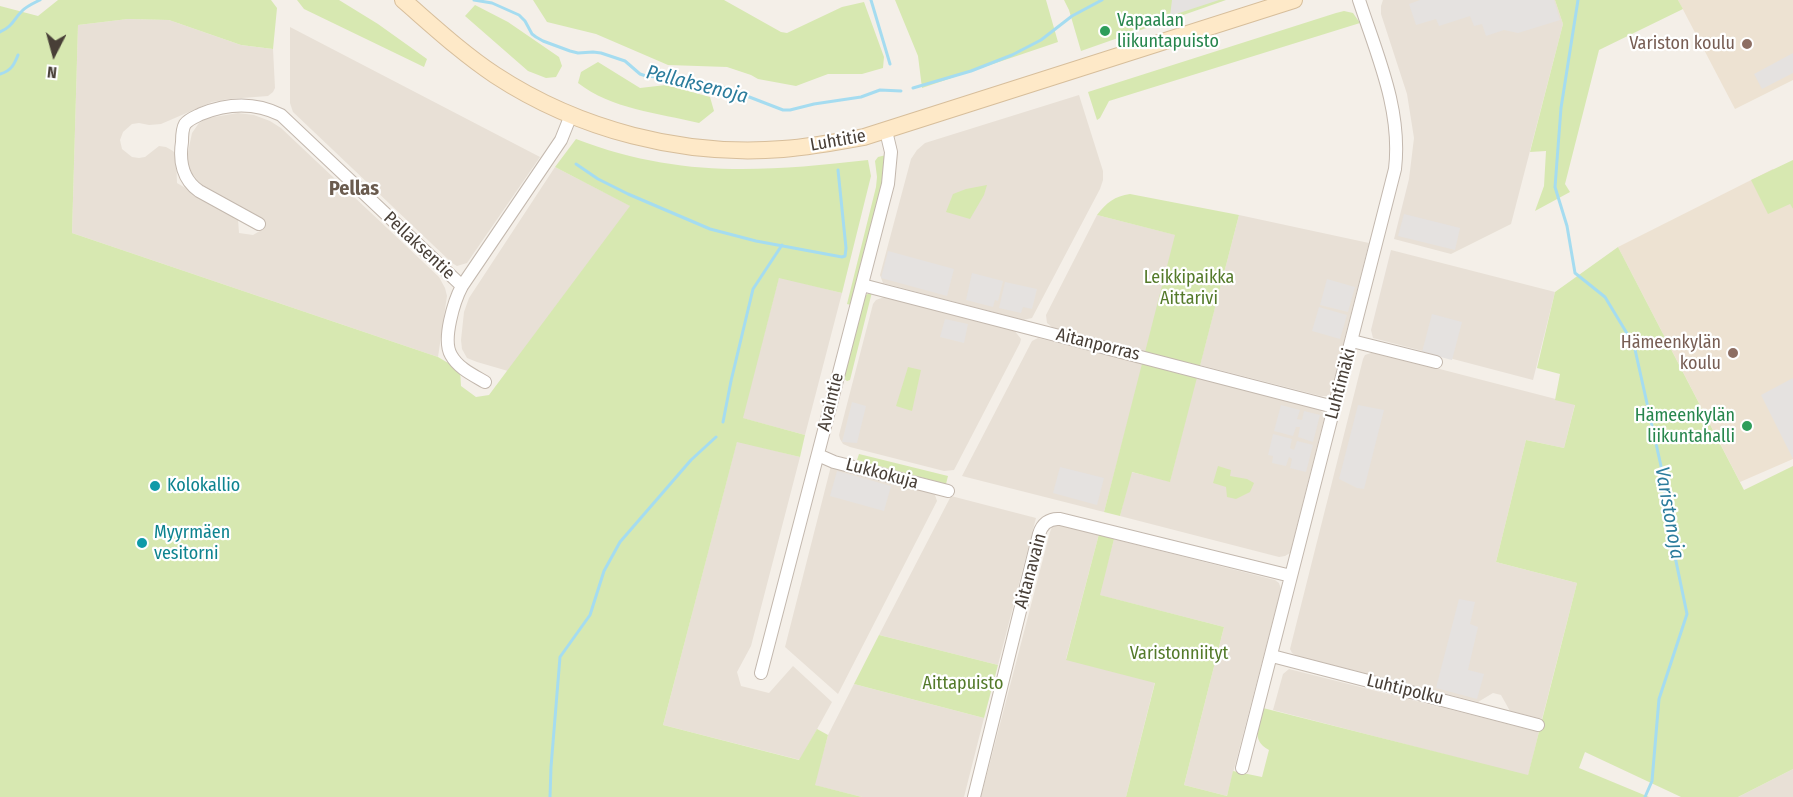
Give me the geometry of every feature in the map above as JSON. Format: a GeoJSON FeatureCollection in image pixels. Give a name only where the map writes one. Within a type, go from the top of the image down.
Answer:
{"type":"FeatureCollection","features":[{"type":"Feature","properties":{"kind":"street","name":"Luhtitie"},"geometry":{"type":"LineString","coordinates":[[403,0],[445,38],[496,75],[527,94],[571,115],[616,131],[652,140],[689,146],[748,150],[817,146],[886,131],[1294,0]]}},
{"type":"Feature","properties":{"kind":"street","name":"Luhtimäki"},"geometry":{"type":"LineString","coordinates":[[1242,768],[1392,184],[1397,148],[1395,118],[1359,0]]}},
{"type":"Feature","properties":{"kind":"street","name":"Pellaksentie"},"geometry":{"type":"LineString","coordinates":[[259,224],[192,186],[182,168],[180,153],[183,131],[190,119],[222,107],[254,106],[281,115],[462,286],[561,140],[571,115]]}},
{"type":"Feature","properties":{"kind":"street","name":"Avaintie"},"geometry":{"type":"LineString","coordinates":[[761,674],[888,184],[891,152],[886,131]]}},
{"type":"Feature","properties":{"kind":"street","name":"Aitanporras"},"geometry":{"type":"LineString","coordinates":[[862,285],[1334,407]]}},
{"type":"Feature","properties":{"kind":"street"},"geometry":{"type":"LineString","coordinates":[[462,286],[453,306],[449,353],[460,366],[485,382]]}},
{"type":"Feature","properties":{"kind":"street"},"geometry":{"type":"LineString","coordinates":[[1352,341],[1436,362]]}},
{"type":"Feature","properties":{"kind":"street","name":"Lukkokuja"},"geometry":{"type":"LineString","coordinates":[[818,455],[834,462],[948,491]]}},
{"type":"Feature","properties":{"kind":"street","name":"Aitanavain"},"geometry":{"type":"LineString","coordinates":[[974,797],[1039,534],[1048,521],[1060,519],[1291,576]]}},
{"type":"Feature","properties":{"kind":"street","name":"Luhtipolku"},"geometry":{"type":"LineString","coordinates":[[1272,656],[1538,725]]}},
{"type":"Feature","properties":{"kind":"shaded area"},"geometry":{"type":"Polygon","coordinates":[[[1172,0],[1219,0],[1170,16],[1172,0]]]}},
{"type":"Feature","properties":{"kind":"shaded area"},"geometry":{"type":"Polygon","coordinates":[[[1383,0],[1555,0],[1563,24],[1511,224],[1451,254],[1394,239],[1409,179],[1414,138],[1407,94],[1381,14],[1383,0]]]}},
{"type":"Feature","properties":{"kind":"shaded area"},"geometry":{"type":"Polygon","coordinates":[[[1420,0],[1554,0],[1560,20],[1518,33],[1504,30],[1486,36],[1482,24],[1474,26],[1470,16],[1439,26],[1436,19],[1416,25],[1409,4],[1420,0]]]}},
{"type":"Feature","properties":{"kind":"shaded area","name":"Variston koulu"},"geometry":{"type":"Polygon","coordinates":[[[1678,0],[1793,0],[1793,80],[1735,109],[1678,0]]]}},
{"type":"Feature","properties":{"kind":"shaded area"},"geometry":{"type":"Polygon","coordinates":[[[128,19],[169,20],[241,45],[273,49],[275,88],[268,96],[212,102],[161,124],[132,124],[123,132],[120,140],[122,149],[132,157],[139,158],[145,157],[159,146],[173,151],[176,155],[177,183],[238,219],[239,233],[253,235],[263,229],[264,222],[202,185],[192,174],[188,165],[188,152],[192,133],[199,123],[208,118],[238,113],[254,115],[281,128],[439,277],[447,296],[438,357],[72,233],[78,25],[128,19]]]}},
{"type":"Feature","properties":{"kind":"shaded area"},"geometry":{"type":"Polygon","coordinates":[[[290,27],[540,157],[467,263],[457,266],[452,263],[293,112],[290,103],[290,27]]]}},
{"type":"Feature","properties":{"kind":"shaded area"},"geometry":{"type":"Polygon","coordinates":[[[1793,53],[1793,73],[1762,89],[1754,74],[1793,53]]]}},
{"type":"Feature","properties":{"kind":"shaded area"},"geometry":{"type":"Polygon","coordinates":[[[1079,95],[1103,171],[1103,180],[1032,318],[1023,320],[883,283],[880,275],[911,159],[917,150],[925,143],[1079,95]]]}},
{"type":"Feature","properties":{"kind":"shaded area"},"geometry":{"type":"Polygon","coordinates":[[[555,167],[631,206],[508,371],[467,358],[462,349],[461,340],[464,312],[469,298],[555,167]]]}},
{"type":"Feature","properties":{"kind":"shaded area","name":"Hämeenkylän koulu"},"geometry":{"type":"Polygon","coordinates":[[[1773,169],[1793,209],[1793,459],[1740,482],[1618,247],[1773,169]]]}},
{"type":"Feature","properties":{"kind":"shaded area"},"geometry":{"type":"Polygon","coordinates":[[[1404,214],[1460,228],[1455,250],[1398,236],[1404,214]]]}},
{"type":"Feature","properties":{"kind":"shaded area"},"geometry":{"type":"Polygon","coordinates":[[[1097,215],[1176,235],[1146,352],[1052,327],[1047,323],[1046,315],[1097,215]]]}},
{"type":"Feature","properties":{"kind":"shaded area"},"geometry":{"type":"Polygon","coordinates":[[[1239,215],[1369,243],[1331,392],[1327,396],[1200,365],[1239,215]]]}},
{"type":"Feature","properties":{"kind":"shaded area"},"geometry":{"type":"Polygon","coordinates":[[[1391,250],[1555,292],[1533,380],[1373,338],[1371,330],[1391,250]]]}},
{"type":"Feature","properties":{"kind":"shaded area"},"geometry":{"type":"Polygon","coordinates":[[[888,251],[954,269],[947,296],[881,278],[888,251]]]}},
{"type":"Feature","properties":{"kind":"shaded area"},"geometry":{"type":"Polygon","coordinates":[[[972,273],[1003,281],[998,301],[995,300],[993,307],[966,300],[972,273]]]}},
{"type":"Feature","properties":{"kind":"shaded area"},"geometry":{"type":"Polygon","coordinates":[[[779,277],[842,293],[805,435],[742,418],[779,277]]]}},
{"type":"Feature","properties":{"kind":"shaded area"},"geometry":{"type":"Polygon","coordinates":[[[1327,279],[1355,287],[1348,312],[1320,305],[1327,279]]]}},
{"type":"Feature","properties":{"kind":"shaded area"},"geometry":{"type":"Polygon","coordinates":[[[1005,282],[1037,289],[1032,309],[1023,307],[1021,313],[999,308],[1005,282]]]}},
{"type":"Feature","properties":{"kind":"shaded area"},"geometry":{"type":"Polygon","coordinates":[[[884,297],[1014,330],[1021,339],[954,470],[944,471],[850,447],[843,444],[840,439],[839,435],[873,304],[884,297]]]}},
{"type":"Feature","properties":{"kind":"shaded area"},"geometry":{"type":"Polygon","coordinates":[[[1319,307],[1347,315],[1340,339],[1312,331],[1319,307]]]}},
{"type":"Feature","properties":{"kind":"shaded area"},"geometry":{"type":"Polygon","coordinates":[[[1432,314],[1462,322],[1452,360],[1422,352],[1432,314]]]}},
{"type":"Feature","properties":{"kind":"shaded area"},"geometry":{"type":"Polygon","coordinates":[[[945,319],[968,324],[964,343],[940,337],[945,319]]]}},
{"type":"Feature","properties":{"kind":"shaded area"},"geometry":{"type":"Polygon","coordinates":[[[1038,338],[1143,364],[1104,512],[962,476],[1032,341],[1038,338]]]}},
{"type":"Feature","properties":{"kind":"shaded area"},"geometry":{"type":"Polygon","coordinates":[[[1374,352],[1575,404],[1564,448],[1526,440],[1496,562],[1577,583],[1542,719],[1510,711],[1501,695],[1493,693],[1478,702],[1297,656],[1290,649],[1363,359],[1365,355],[1374,352]]]}},
{"type":"Feature","properties":{"kind":"shaded area"},"geometry":{"type":"Polygon","coordinates":[[[1196,378],[1318,408],[1323,413],[1324,419],[1290,553],[1285,556],[1279,557],[1120,516],[1131,472],[1170,481],[1196,378]]]}},
{"type":"Feature","properties":{"kind":"shaded area"},"geometry":{"type":"Polygon","coordinates":[[[1793,378],[1793,459],[1761,395],[1793,378]]]}},
{"type":"Feature","properties":{"kind":"shaded area"},"geometry":{"type":"Polygon","coordinates":[[[852,402],[866,406],[857,443],[842,442],[852,402]]]}},
{"type":"Feature","properties":{"kind":"shaded area"},"geometry":{"type":"Polygon","coordinates":[[[1281,405],[1300,410],[1297,419],[1302,420],[1304,411],[1320,415],[1313,442],[1298,437],[1300,427],[1296,427],[1293,436],[1274,431],[1281,405]]]}},
{"type":"Feature","properties":{"kind":"shaded area"},"geometry":{"type":"Polygon","coordinates":[[[1358,405],[1384,410],[1364,489],[1339,479],[1358,405]]]}},
{"type":"Feature","properties":{"kind":"shaded area"},"geometry":{"type":"Polygon","coordinates":[[[1273,434],[1292,439],[1290,448],[1294,450],[1297,441],[1313,445],[1306,472],[1290,468],[1292,459],[1289,457],[1286,466],[1272,463],[1273,456],[1268,455],[1273,434]]]}},
{"type":"Feature","properties":{"kind":"shaded area"},"geometry":{"type":"Polygon","coordinates":[[[737,441],[800,457],[751,646],[737,672],[741,686],[769,693],[793,666],[832,702],[800,760],[663,725],[737,441]]]}},
{"type":"Feature","properties":{"kind":"shaded area"},"geometry":{"type":"Polygon","coordinates":[[[831,466],[931,491],[937,501],[838,694],[785,647],[831,466]]]}},
{"type":"Feature","properties":{"kind":"shaded area"},"geometry":{"type":"Polygon","coordinates":[[[1060,467],[1104,478],[1097,505],[1053,493],[1060,467]]]}},
{"type":"Feature","properties":{"kind":"shaded area"},"geometry":{"type":"Polygon","coordinates":[[[837,471],[891,486],[884,511],[830,496],[837,471]]]}},
{"type":"Feature","properties":{"kind":"shaded area"},"geometry":{"type":"Polygon","coordinates":[[[951,496],[1036,518],[998,665],[879,635],[951,496]]]}},
{"type":"Feature","properties":{"kind":"shaded area"},"geometry":{"type":"Polygon","coordinates":[[[1061,524],[1099,534],[1066,659],[1155,682],[1126,797],[981,797],[1050,532],[1052,527],[1061,524]]]}},
{"type":"Feature","properties":{"kind":"shaded area"},"geometry":{"type":"Polygon","coordinates":[[[1114,539],[1275,580],[1279,583],[1281,589],[1227,796],[1184,785],[1224,627],[1099,595],[1114,539]]]}},
{"type":"Feature","properties":{"kind":"shaded area"},"geometry":{"type":"Polygon","coordinates":[[[1459,599],[1475,602],[1470,624],[1478,627],[1468,670],[1484,674],[1477,699],[1436,688],[1459,599]]]}},
{"type":"Feature","properties":{"kind":"shaded area"},"geometry":{"type":"Polygon","coordinates":[[[1289,669],[1539,732],[1528,776],[1273,710],[1283,674],[1289,669]]]}},
{"type":"Feature","properties":{"kind":"shaded area"},"geometry":{"type":"Polygon","coordinates":[[[854,684],[984,718],[964,797],[862,797],[814,785],[828,735],[854,684]]]}},
{"type":"Feature","properties":{"kind":"shaded area"},"geometry":{"type":"Polygon","coordinates":[[[1793,769],[1793,797],[1738,797],[1793,769]]]}},
{"type":"Feature","properties":{"kind":"green space"},"geometry":{"type":"Polygon","coordinates":[[[58,0],[271,0],[277,8],[273,49],[241,45],[169,20],[128,19],[78,25],[72,233],[438,357],[460,370],[461,386],[476,397],[489,395],[630,206],[555,167],[576,139],[613,152],[650,160],[720,169],[792,167],[868,160],[871,176],[842,293],[779,278],[743,418],[805,435],[800,457],[737,442],[663,725],[799,760],[817,729],[828,735],[815,785],[862,797],[0,797],[0,6],[38,16],[58,0]]]}},
{"type":"Feature","properties":{"kind":"green space"},"geometry":{"type":"Polygon","coordinates":[[[297,0],[339,0],[427,59],[424,67],[304,9],[297,0]]]}},
{"type":"Feature","properties":{"kind":"green space"},"geometry":{"type":"Polygon","coordinates":[[[533,0],[724,0],[781,32],[787,33],[842,7],[864,2],[884,57],[883,68],[862,74],[828,74],[796,86],[758,79],[727,67],[668,65],[596,34],[547,22],[533,0]]]}},
{"type":"Feature","properties":{"kind":"green space"},"geometry":{"type":"Polygon","coordinates":[[[895,0],[1046,0],[1058,42],[922,88],[918,56],[895,0]]]}},
{"type":"Feature","properties":{"kind":"green space","name":"Vapaalan liikuntapuisto"},"geometry":{"type":"Polygon","coordinates":[[[1064,0],[1226,0],[1081,51],[1064,0]]]}},
{"type":"Feature","properties":{"kind":"green space"},"geometry":{"type":"Polygon","coordinates":[[[1555,0],[1678,0],[1683,9],[1599,50],[1565,184],[1570,192],[1535,211],[1544,186],[1546,151],[1530,152],[1563,24],[1555,0]]]}},
{"type":"Feature","properties":{"kind":"green space"},"geometry":{"type":"Polygon","coordinates":[[[475,5],[508,22],[559,57],[562,66],[556,77],[546,78],[528,71],[465,16],[475,5]]]}},
{"type":"Feature","properties":{"kind":"green space"},"geometry":{"type":"Polygon","coordinates":[[[1344,11],[1353,13],[1360,23],[1109,101],[1097,120],[1088,92],[1344,11]]]}},
{"type":"Feature","properties":{"kind":"green space"},"geometry":{"type":"Polygon","coordinates":[[[598,62],[640,88],[666,85],[710,97],[714,111],[699,123],[636,109],[605,99],[578,83],[581,72],[598,62]]]}},
{"type":"Feature","properties":{"kind":"green space"},"geometry":{"type":"Polygon","coordinates":[[[886,155],[886,167],[851,305],[847,304],[876,187],[875,161],[878,157],[886,155]]]}},
{"type":"Feature","properties":{"kind":"green space"},"geometry":{"type":"Polygon","coordinates":[[[1793,160],[1793,209],[1790,204],[1768,214],[1751,180],[1793,160]]]}},
{"type":"Feature","properties":{"kind":"green space"},"geometry":{"type":"Polygon","coordinates":[[[987,185],[970,219],[946,212],[953,194],[987,185]]]}},
{"type":"Feature","properties":{"kind":"green space","name":"Leikkipaikka Aittarivi"},"geometry":{"type":"Polygon","coordinates":[[[1130,194],[1239,215],[1170,482],[1132,472],[1120,516],[1104,512],[1175,235],[1097,215],[1111,201],[1130,194]]]}},
{"type":"Feature","properties":{"kind":"green space","name":"Varistonniityt"},"geometry":{"type":"Polygon","coordinates":[[[1618,247],[1744,490],[1793,466],[1793,769],[1738,797],[1681,797],[1585,752],[1579,768],[1649,797],[1126,797],[1155,683],[1066,660],[1099,534],[1114,539],[1100,595],[1224,627],[1184,785],[1227,796],[1233,771],[1262,777],[1269,750],[1259,741],[1257,731],[1263,708],[1528,775],[1577,583],[1496,562],[1526,440],[1564,448],[1575,405],[1555,400],[1560,374],[1537,368],[1555,292],[1618,247]]]}},
{"type":"Feature","properties":{"kind":"green space"},"geometry":{"type":"Polygon","coordinates":[[[872,292],[850,380],[847,381],[843,378],[865,296],[872,292]]]}},
{"type":"Feature","properties":{"kind":"green space"},"geometry":{"type":"Polygon","coordinates":[[[908,367],[921,370],[912,411],[896,406],[908,367]]]}},
{"type":"Feature","properties":{"kind":"green space"},"geometry":{"type":"Polygon","coordinates":[[[859,454],[948,476],[946,484],[857,460],[859,454]]]}},
{"type":"Feature","properties":{"kind":"green space"},"geometry":{"type":"Polygon","coordinates":[[[1218,466],[1231,470],[1230,476],[1247,479],[1254,483],[1250,492],[1236,499],[1227,497],[1226,487],[1213,483],[1218,466]]]}},
{"type":"Feature","properties":{"kind":"green space","name":"Aittapuisto"},"geometry":{"type":"Polygon","coordinates":[[[879,635],[998,665],[984,718],[854,684],[879,635]]]}},
{"type":"Feature","properties":{"kind":"waterway","name":"Pellaksenoja"},"geometry":{"type":"LineString","coordinates":[[0,32],[10,25],[24,9],[40,0]]}},
{"type":"Feature","properties":{"kind":"waterway","name":"Pellaksenoja"},"geometry":{"type":"LineString","coordinates":[[474,0],[492,3],[519,15],[536,37],[570,51],[601,53],[625,61],[640,74],[646,76],[680,79],[726,88],[783,110],[861,97],[880,90],[901,91]]}},
{"type":"Feature","properties":{"kind":"waterway"},"geometry":{"type":"LineString","coordinates":[[871,0],[890,64]]}},
{"type":"Feature","properties":{"kind":"waterway","name":"Pellaksenoja"},"geometry":{"type":"LineString","coordinates":[[913,88],[971,71],[1012,55],[1041,40],[1072,16],[1102,0]]}},
{"type":"Feature","properties":{"kind":"waterway","name":"Varistonoja"},"geometry":{"type":"LineString","coordinates":[[1578,0],[1561,108],[1555,187],[1567,226],[1575,273],[1605,297],[1634,345],[1661,466],[1672,542],[1687,614],[1659,699],[1652,781],[1645,797]]}},
{"type":"Feature","properties":{"kind":"waterway","name":"Pellaksenoja"},"geometry":{"type":"LineString","coordinates":[[0,74],[12,67],[18,55]]}},
{"type":"Feature","properties":{"kind":"waterway"},"geometry":{"type":"LineString","coordinates":[[576,164],[598,179],[628,194],[710,229],[756,241],[842,257],[845,256],[846,248],[838,170]]}},
{"type":"Feature","properties":{"kind":"waterway"},"geometry":{"type":"LineString","coordinates":[[723,422],[753,289],[782,245]]}},
{"type":"Feature","properties":{"kind":"waterway"},"geometry":{"type":"LineString","coordinates":[[550,797],[560,657],[590,615],[604,571],[620,542],[691,460],[716,437]]}},
{"type":"Feature","properties":{"kind":"place","name":"Vapaalan liikuntapuisto"},"geometry":{"type":"Point","coordinates":[1105,31]}},
{"type":"Feature","properties":{"kind":"place","name":"Variston koulu"},"geometry":{"type":"Point","coordinates":[1747,44]}},
{"type":"Feature","properties":{"kind":"place","name":"Hämeenkylän koulu"},"geometry":{"type":"Point","coordinates":[1733,353]}},
{"type":"Feature","properties":{"kind":"place","name":"Hämeenkylän liikuntahalli"},"geometry":{"type":"Point","coordinates":[1747,426]}},
{"type":"Feature","properties":{"kind":"place","name":"Kolokallio"},"geometry":{"type":"Point","coordinates":[155,486]}},
{"type":"Feature","properties":{"kind":"place","name":"Myyrmäen vesitorni"},"geometry":{"type":"Point","coordinates":[142,543]}},
{"type":"Feature","properties":{"kind":"district","name":"Pellas"},"geometry":{"type":"Point","coordinates":[354,189]}}]}
